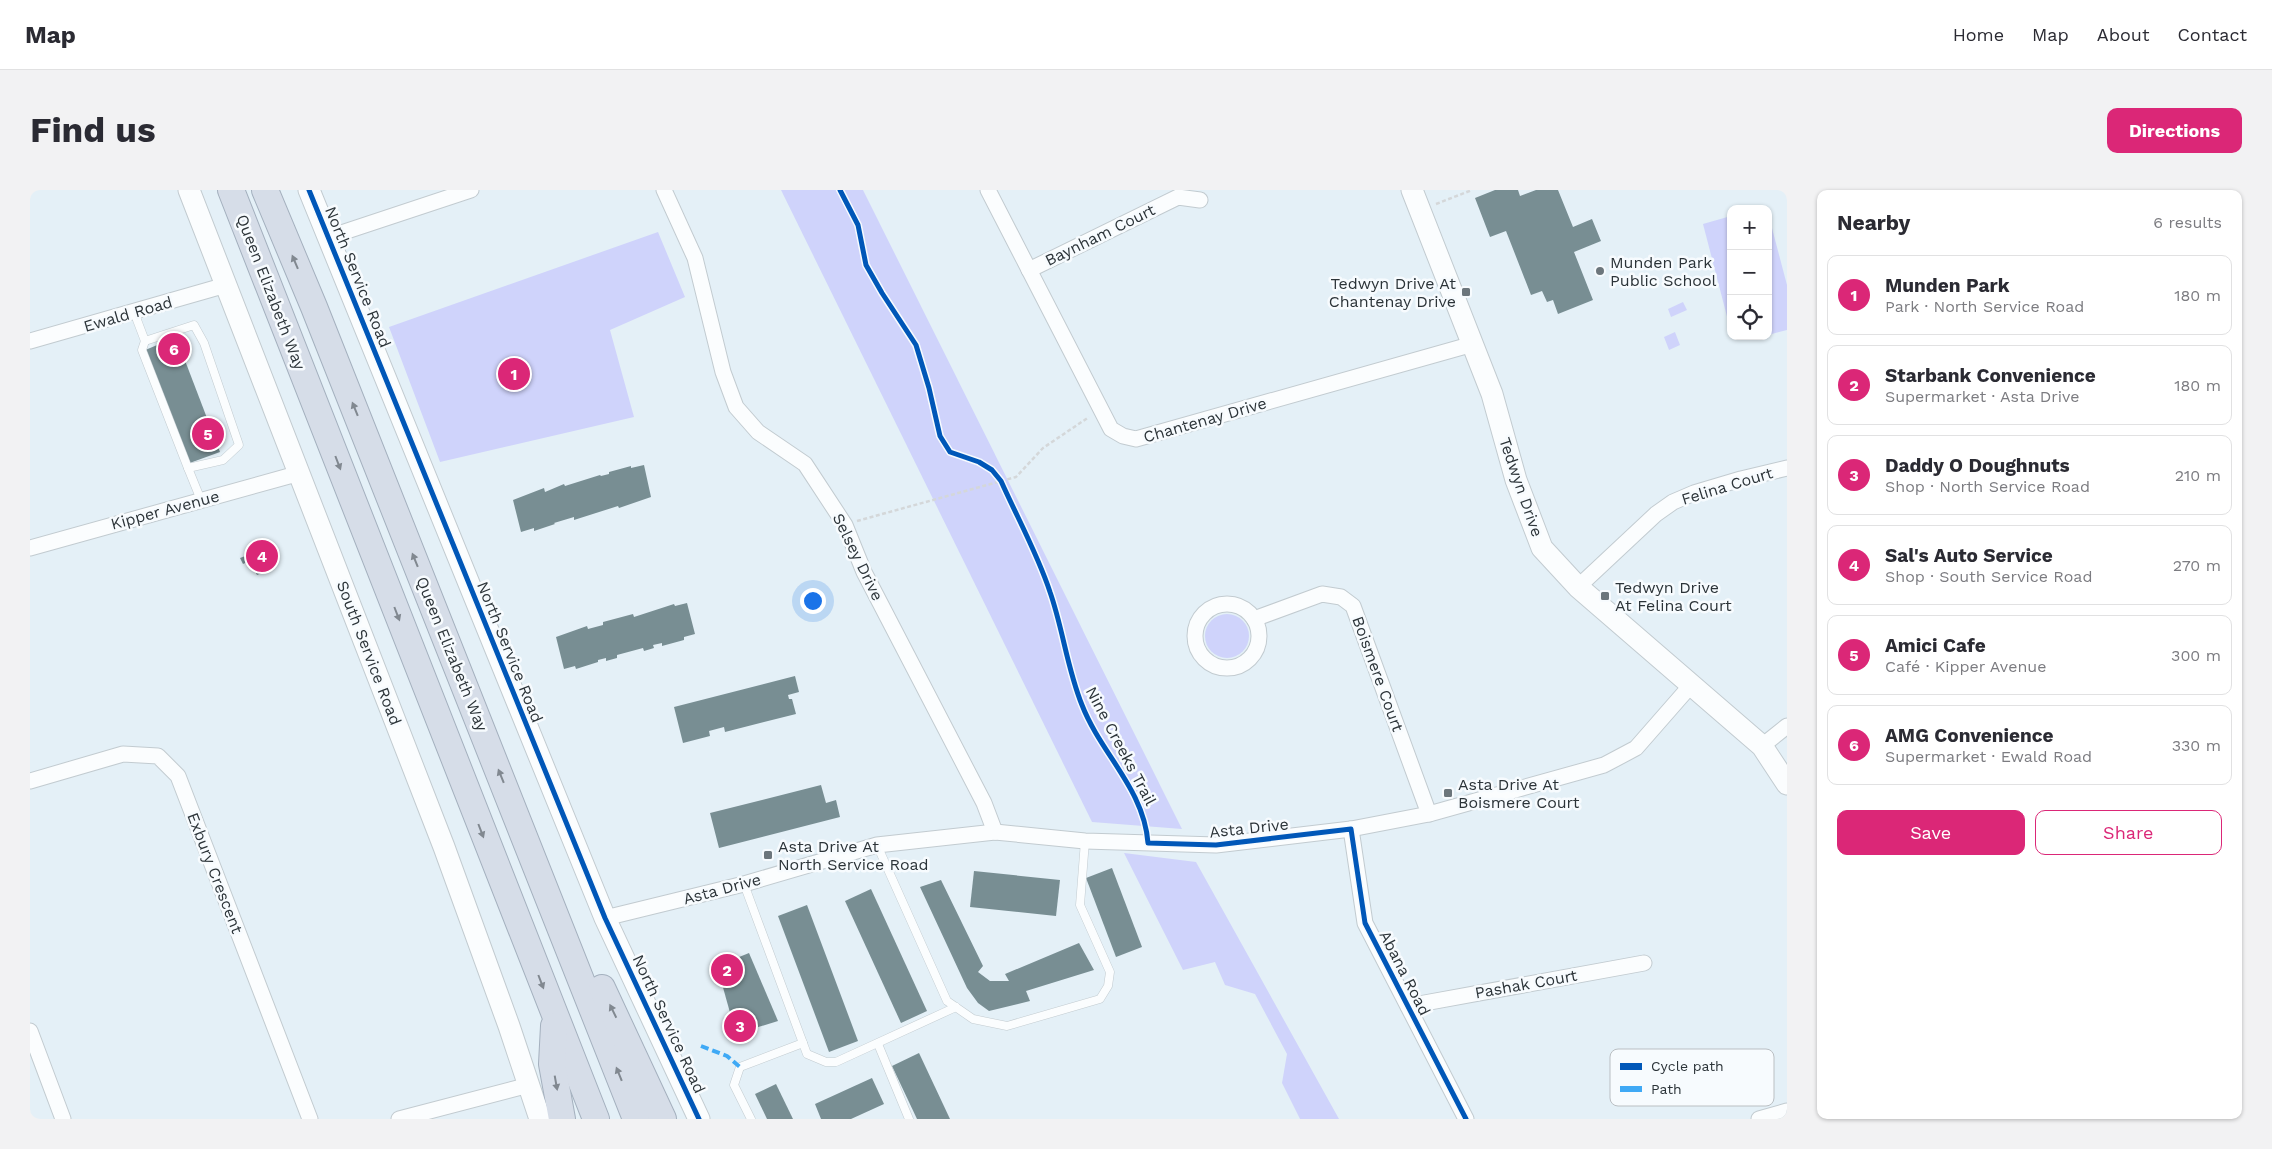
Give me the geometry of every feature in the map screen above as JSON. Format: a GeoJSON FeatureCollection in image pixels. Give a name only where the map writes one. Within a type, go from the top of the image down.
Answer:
{"type":"FeatureCollection","features":[{"type":"Feature","properties":{"kind":"highway","name":"Queen Elizabeth Way"},"geometry":{"type":"LineString","coordinates":[[231,190],[554,1017],[596,1119]]}},
{"type":"Feature","properties":{"kind":"highway","name":"Queen Elizabeth Way"},"geometry":{"type":"LineString","coordinates":[[266,190],[636,1119]]}},
{"type":"Feature","properties":{"kind":"highway"},"geometry":{"type":"LineString","coordinates":[[514,810],[568,915],[663,1119]]}},
{"type":"Feature","properties":{"kind":"highway"},"geometry":{"type":"LineString","coordinates":[[554,1017],[552,1064],[562,1119]]}},
{"type":"Feature","properties":{"kind":"street","name":"South Service Road"},"geometry":{"type":"LineString","coordinates":[[189,190],[444,847],[540,1119]]}},
{"type":"Feature","properties":{"kind":"street","name":"North Service Road"},"geometry":{"type":"LineString","coordinates":[[309,190],[605,918],[699,1119]]}},
{"type":"Feature","properties":{"kind":"street"},"geometry":{"type":"LineString","coordinates":[[328,237],[471,190]]}},
{"type":"Feature","properties":{"kind":"street","name":"Selsey Drive"},"geometry":{"type":"LineString","coordinates":[[664,190],[695,258],[723,372],[736,407],[758,432],[805,464],[845,525],[864,572],[984,803],[995,832]]}},
{"type":"Feature","properties":{"kind":"street","name":"Chantenay Drive"},"geometry":{"type":"LineString","coordinates":[[988,190],[1100,409],[1111,429],[1123,436],[1136,439],[1473,344]]}},
{"type":"Feature","properties":{"kind":"street","name":"Tedwyn Drive"},"geometry":{"type":"LineString","coordinates":[[1412,190],[1492,394],[1516,480],[1542,548],[1578,587],[1762,746],[1787,784]]}},
{"type":"Feature","properties":{"kind":"street","name":"Baynham Court"},"geometry":{"type":"LineString","coordinates":[[1029,270],[1178,197],[1200,200]]}},
{"type":"Feature","properties":{"kind":"street","name":"Ewald Road"},"geometry":{"type":"LineString","coordinates":[[30,341],[226,285]]}},
{"type":"Feature","properties":{"kind":"street","name":"Felina Court"},"geometry":{"type":"LineString","coordinates":[[1578,587],[1656,514],[1673,502],[1741,478],[1787,468]]}},
{"type":"Feature","properties":{"kind":"street","name":"Kipper Avenue"},"geometry":{"type":"LineString","coordinates":[[30,548],[300,473]]}},
{"type":"Feature","properties":{"kind":"street","name":"Boismere Court"},"geometry":{"type":"LineString","coordinates":[[1254,619],[1322,594],[1341,597],[1353,606],[1429,814]]}},
{"type":"Feature","properties":{"kind":"street"},"geometry":{"type":"LineString","coordinates":[[1231,605],[1247,610],[1254,619],[1258,628],[1257,648],[1245,663],[1226,668],[1216,666],[1200,654],[1196,644],[1195,632],[1198,622],[1205,613],[1215,607],[1231,605]]}},
{"type":"Feature","properties":{"kind":"street","name":"Asta Drive"},"geometry":{"type":"LineString","coordinates":[[605,918],[744,884],[877,845],[995,832],[1084,841],[1216,845],[1352,829],[1429,814],[1604,765],[1636,748],[1692,684]]}},
{"type":"Feature","properties":{"kind":"street"},"geometry":{"type":"LineString","coordinates":[[1762,746],[1787,726]]}},
{"type":"Feature","properties":{"kind":"street","name":"Exbury Crescent"},"geometry":{"type":"LineString","coordinates":[[30,781],[124,754],[158,756],[178,776],[310,1119]]}},
{"type":"Feature","properties":{"kind":"street","name":"Abana Road"},"geometry":{"type":"LineString","coordinates":[[1352,829],[1366,923],[1466,1119]]}},
{"type":"Feature","properties":{"kind":"street","name":"Pashak Court"},"geometry":{"type":"LineString","coordinates":[[1408,1006],[1644,963]]}},
{"type":"Feature","properties":{"kind":"street"},"geometry":{"type":"LineString","coordinates":[[30,1031],[63,1119]]}},
{"type":"Feature","properties":{"kind":"street"},"geometry":{"type":"LineString","coordinates":[[399,1119],[427,1115],[529,1085]]}},
{"type":"Feature","properties":{"kind":"street"},"geometry":{"type":"LineString","coordinates":[[1759,1119],[1787,1111]]}},
{"type":"Feature","properties":{"kind":"lane"},"geometry":{"type":"LineString","coordinates":[[134,312],[145,341],[142,350],[201,500]]}},
{"type":"Feature","properties":{"kind":"lane"},"geometry":{"type":"LineString","coordinates":[[145,341],[194,325],[204,342],[236,435],[239,445],[223,460],[188,468]]}},
{"type":"Feature","properties":{"kind":"lane"},"geometry":{"type":"LineString","coordinates":[[877,845],[947,1001],[973,1019],[1007,1026],[1100,999],[1108,986],[1110,972],[1080,905],[1084,841]]}},
{"type":"Feature","properties":{"kind":"lane"},"geometry":{"type":"LineString","coordinates":[[744,884],[807,1054],[826,1062],[836,1062],[956,1008]]}},
{"type":"Feature","properties":{"kind":"lane"},"geometry":{"type":"LineString","coordinates":[[751,1119],[734,1085],[740,1067],[803,1043]]}},
{"type":"Feature","properties":{"kind":"lane"},"geometry":{"type":"LineString","coordinates":[[878,1044],[909,1119]]}},
{"type":"Feature","properties":{"kind":"path"},"geometry":{"type":"LineString","coordinates":[[1419,210],[1472,190]]}},
{"type":"Feature","properties":{"kind":"path"},"geometry":{"type":"LineString","coordinates":[[845,525],[1016,477],[1043,448],[1100,409]]}},
{"type":"Feature","properties":{"kind":"path"},"geometry":{"type":"LineString","coordinates":[[996,476],[1001,481],[1005,490]]}},
{"type":"Feature","properties":{"kind":"shaded area"},"geometry":{"type":"Polygon","coordinates":[[[781,190],[863,190],[1182,829],[1092,822],[781,190]]]}},
{"type":"Feature","properties":{"kind":"shaded area"},"geometry":{"type":"Polygon","coordinates":[[[1727,217],[1727,317],[1703,224],[1727,217]]]}},
{"type":"Feature","properties":{"kind":"shaded area"},"geometry":{"type":"Polygon","coordinates":[[[1772,228],[1787,285],[1787,330],[1772,334],[1772,228]]]}},
{"type":"Feature","properties":{"kind":"shaded area"},"geometry":{"type":"Polygon","coordinates":[[[658,232],[685,297],[610,330],[634,417],[440,462],[389,327],[658,232]]]}},
{"type":"Feature","properties":{"kind":"shaded area"},"geometry":{"type":"Polygon","coordinates":[[[1683,302],[1687,310],[1671,317],[1668,309],[1683,302]]]}},
{"type":"Feature","properties":{"kind":"shaded area"},"geometry":{"type":"Polygon","coordinates":[[[1675,332],[1680,345],[1669,350],[1664,337],[1675,332]]]}},
{"type":"Feature","properties":{"kind":"shaded area"},"geometry":{"type":"Polygon","coordinates":[[[1227,614],[1239,618],[1245,624],[1249,636],[1245,648],[1239,654],[1227,658],[1215,654],[1209,648],[1205,636],[1209,624],[1215,618],[1227,614]]]}},
{"type":"Feature","properties":{"kind":"shaded area"},"geometry":{"type":"Polygon","coordinates":[[[1124,853],[1196,862],[1339,1119],[1300,1119],[1282,1083],[1287,1054],[1255,994],[1225,985],[1215,962],[1183,970],[1124,853]]]}},
{"type":"Feature","properties":{"kind":"building"},"geometry":{"type":"Polygon","coordinates":[[[1495,190],[1518,190],[1520,196],[1536,190],[1558,190],[1573,227],[1592,219],[1601,241],[1574,252],[1593,300],[1558,314],[1553,300],[1547,302],[1542,291],[1531,295],[1506,231],[1490,237],[1475,198],[1495,190]]]}},
{"type":"Feature","properties":{"kind":"building"},"geometry":{"type":"Polygon","coordinates":[[[176,337],[220,452],[187,464],[143,351],[176,337]]]}},
{"type":"Feature","properties":{"kind":"building"},"geometry":{"type":"Polygon","coordinates":[[[644,465],[651,497],[574,520],[574,517],[534,531],[534,528],[521,532],[513,500],[544,488],[545,492],[564,484],[565,486],[631,466],[631,468],[644,465]]]}},
{"type":"Feature","properties":{"kind":"building"},"geometry":{"type":"Polygon","coordinates":[[[264,543],[274,568],[257,575],[250,561],[243,564],[240,558],[248,555],[246,550],[264,543]]]}},
{"type":"Feature","properties":{"kind":"building"},"geometry":{"type":"Polygon","coordinates":[[[687,603],[695,634],[684,637],[684,640],[662,646],[662,643],[653,645],[654,648],[644,651],[643,648],[617,655],[617,658],[606,661],[606,658],[598,660],[598,662],[576,669],[575,666],[564,669],[556,637],[587,626],[588,629],[603,625],[603,622],[633,614],[634,617],[674,604],[675,606],[687,603]]]}},
{"type":"Feature","properties":{"kind":"building"},"geometry":{"type":"Polygon","coordinates":[[[795,676],[799,692],[788,695],[789,699],[792,699],[796,714],[725,732],[724,727],[709,731],[710,736],[683,743],[674,707],[795,676]]]}},
{"type":"Feature","properties":{"kind":"building"},"geometry":{"type":"Polygon","coordinates":[[[821,785],[826,803],[836,800],[840,817],[719,848],[710,813],[821,785]]]}},
{"type":"Feature","properties":{"kind":"building"},"geometry":{"type":"Polygon","coordinates":[[[1112,868],[1142,947],[1116,957],[1086,878],[1112,868]]]}},
{"type":"Feature","properties":{"kind":"building"},"geometry":{"type":"Polygon","coordinates":[[[974,871],[1060,880],[1056,916],[970,907],[974,871]]]}},
{"type":"Feature","properties":{"kind":"building"},"geometry":{"type":"Polygon","coordinates":[[[941,880],[983,966],[978,972],[990,981],[1009,981],[1005,974],[1079,943],[1094,970],[1026,991],[1030,1001],[989,1011],[978,1003],[967,988],[920,887],[941,880]]]}},
{"type":"Feature","properties":{"kind":"building"},"geometry":{"type":"Polygon","coordinates":[[[871,889],[927,1011],[901,1023],[845,901],[871,889]]]}},
{"type":"Feature","properties":{"kind":"building"},"geometry":{"type":"Polygon","coordinates":[[[807,905],[858,1041],[829,1052],[778,916],[807,905]]]}},
{"type":"Feature","properties":{"kind":"building"},"geometry":{"type":"Polygon","coordinates":[[[749,953],[778,1021],[736,1034],[717,966],[749,953]]]}},
{"type":"Feature","properties":{"kind":"building"},"geometry":{"type":"Polygon","coordinates":[[[919,1053],[950,1119],[917,1119],[892,1066],[919,1053]]]}},
{"type":"Feature","properties":{"kind":"building"},"geometry":{"type":"Polygon","coordinates":[[[872,1078],[884,1104],[851,1119],[821,1119],[815,1104],[872,1078]]]}},
{"type":"Feature","properties":{"kind":"building"},"geometry":{"type":"Polygon","coordinates":[[[776,1084],[793,1119],[767,1119],[755,1094],[776,1084]]]}},
{"type":"Feature","properties":{"kind":"marked path"},"geometry":{"type":"LineString","coordinates":[[701,1046],[727,1056],[740,1067]]}},
{"type":"Feature","properties":{"kind":"cycle path"},"geometry":{"type":"LineString","coordinates":[[309,190],[605,918],[699,1119]]}},
{"type":"Feature","properties":{"kind":"cycle path","name":"Nine Creeks Trail"},"geometry":{"type":"LineString","coordinates":[[840,190],[858,225],[866,265],[916,345],[929,388],[940,436],[950,452],[979,462],[992,470],[1001,481],[1045,578],[1072,677],[1082,705],[1090,723],[1121,772],[1139,806],[1145,824],[1148,843],[1216,845],[1351,829],[1365,923],[1466,1119]]}},
{"type":"Feature","properties":{"kind":"place","name":"Munden Park Public School"},"geometry":{"type":"Point","coordinates":[1600,271]}},
{"type":"Feature","properties":{"kind":"place","name":"Tedwyn Drive At Chantenay Drive"},"geometry":{"type":"Point","coordinates":[1466,292]}},
{"type":"Feature","properties":{"kind":"place","name":"AMG Convenience"},"geometry":{"type":"Point","coordinates":[174,349]}},
{"type":"Feature","properties":{"kind":"place","name":"Munden Park"},"geometry":{"type":"Point","coordinates":[514,374]}},
{"type":"Feature","properties":{"kind":"place","name":"Amici Cafe"},"geometry":{"type":"Point","coordinates":[208,434]}},
{"type":"Feature","properties":{"kind":"place","name":"Sal's Auto Service"},"geometry":{"type":"Point","coordinates":[262,556]}},
{"type":"Feature","properties":{"kind":"place","name":"Tedwyn Drive At Felina Court"},"geometry":{"type":"Point","coordinates":[1605,596]}},
{"type":"Feature","properties":{"kind":"place","name":"Asta Drive At Boismere Court"},"geometry":{"type":"Point","coordinates":[1448,793]}},
{"type":"Feature","properties":{"kind":"place","name":"Asta Drive At North Service Road"},"geometry":{"type":"Point","coordinates":[768,855]}},
{"type":"Feature","properties":{"kind":"place","name":"Starbank Convenience"},"geometry":{"type":"Point","coordinates":[727,970]}},
{"type":"Feature","properties":{"kind":"place","name":"Daddy O Doughnuts"},"geometry":{"type":"Point","coordinates":[740,1026]}}]}
